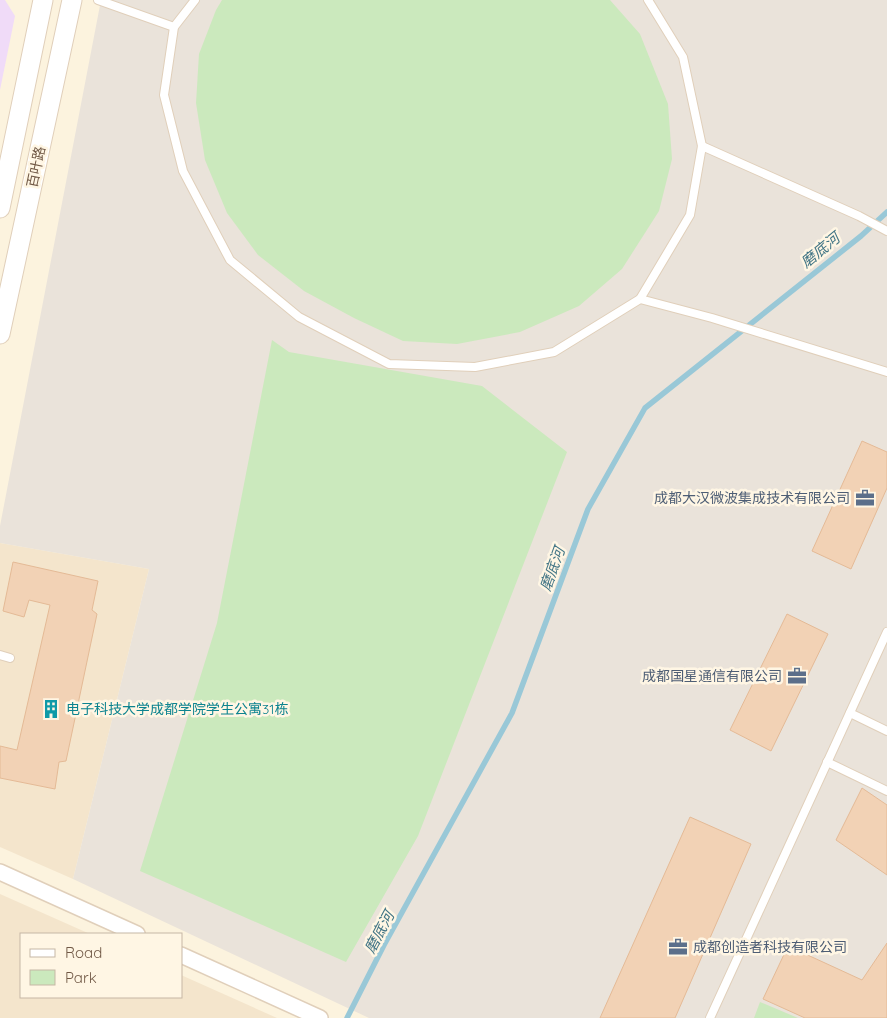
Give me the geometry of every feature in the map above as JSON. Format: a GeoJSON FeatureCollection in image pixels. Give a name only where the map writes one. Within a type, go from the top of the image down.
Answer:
{"type":"FeatureCollection","features":[{"type":"Feature","properties":{"kind":"street","name":"百叶路"},"geometry":{"type":"LineString","coordinates":[[0,208],[43,0]]}},
{"type":"Feature","properties":{"kind":"street","name":"百叶路"},"geometry":{"type":"LineString","coordinates":[[0,334],[72,0]]}},
{"type":"Feature","properties":{"kind":"street"},"geometry":{"type":"LineString","coordinates":[[0,872],[135,933]]}},
{"type":"Feature","properties":{"kind":"street"},"geometry":{"type":"LineString","coordinates":[[182,955],[320,1018]]}},
{"type":"Feature","properties":{"kind":"lane"},"geometry":{"type":"LineString","coordinates":[[98,0],[174,27]]}},
{"type":"Feature","properties":{"kind":"lane"},"geometry":{"type":"LineString","coordinates":[[195,0],[174,27],[164,95],[183,171],[230,260],[299,317],[388,364],[475,367],[554,352],[640,299],[690,215],[702,146],[684,57],[648,0]]}},
{"type":"Feature","properties":{"kind":"lane"},"geometry":{"type":"LineString","coordinates":[[702,146],[860,216],[887,231]]}},
{"type":"Feature","properties":{"kind":"lane"},"geometry":{"type":"LineString","coordinates":[[640,299],[760,332],[887,372]]}},
{"type":"Feature","properties":{"kind":"lane"},"geometry":{"type":"LineString","coordinates":[[710,1018],[887,632]]}},
{"type":"Feature","properties":{"kind":"lane"},"geometry":{"type":"LineString","coordinates":[[0,655],[10,658]]}},
{"type":"Feature","properties":{"kind":"lane"},"geometry":{"type":"LineString","coordinates":[[850,713],[887,731]]}},
{"type":"Feature","properties":{"kind":"lane"},"geometry":{"type":"LineString","coordinates":[[827,762],[887,791]]}},
{"type":"Feature","properties":{"kind":"shaded area"},"geometry":{"type":"Polygon","coordinates":[[[0,0],[5,0],[15,16],[0,90],[0,0]]]}},
{"type":"Feature","properties":{"kind":"shaded area"},"geometry":{"type":"Polygon","coordinates":[[[101,0],[887,0],[887,1018],[369,1018],[73,879],[149,569],[0,543],[0,526],[101,0]]]}},
{"type":"Feature","properties":{"kind":"shaded area"},"geometry":{"type":"Polygon","coordinates":[[[0,543],[149,569],[73,879],[0,847],[0,543]]]}},
{"type":"Feature","properties":{"kind":"shaded area"},"geometry":{"type":"Polygon","coordinates":[[[0,894],[88,933],[20,933],[20,998],[182,998],[182,975],[277,1018],[0,1018],[0,894]]]}},
{"type":"Feature","properties":{"kind":"green space"},"geometry":{"type":"Polygon","coordinates":[[[222,0],[610,0],[640,34],[668,104],[672,159],[659,211],[622,269],[579,306],[520,332],[457,344],[403,341],[354,318],[304,291],[258,255],[227,213],[205,160],[196,103],[199,54],[216,10],[222,0]]]}},
{"type":"Feature","properties":{"kind":"green space"},"geometry":{"type":"Polygon","coordinates":[[[272,340],[289,352],[482,386],[567,452],[418,836],[346,962],[140,871],[217,623],[272,340]]]}},
{"type":"Feature","properties":{"kind":"green space"},"geometry":{"type":"Polygon","coordinates":[[[760,1002],[798,1018],[754,1018],[760,1002]]]}},
{"type":"Feature","properties":{"kind":"building"},"geometry":{"type":"Polygon","coordinates":[[[862,441],[887,452],[887,488],[851,569],[812,551],[862,441]]]}},
{"type":"Feature","properties":{"kind":"building","name":"电子科技大学成都学院学生公寓31栋"},"geometry":{"type":"Polygon","coordinates":[[[13,562],[98,581],[92,610],[97,614],[66,761],[59,762],[55,789],[0,778],[0,746],[17,750],[50,605],[29,600],[24,617],[3,611],[13,562]]]}},
{"type":"Feature","properties":{"kind":"building"},"geometry":{"type":"Polygon","coordinates":[[[787,614],[828,634],[771,751],[730,730],[787,614]]]}},
{"type":"Feature","properties":{"kind":"building"},"geometry":{"type":"Polygon","coordinates":[[[862,788],[887,805],[887,875],[836,840],[862,788]]]}},
{"type":"Feature","properties":{"kind":"building"},"geometry":{"type":"Polygon","coordinates":[[[690,817],[751,844],[675,1018],[600,1018],[690,817]]]}},
{"type":"Feature","properties":{"kind":"building"},"geometry":{"type":"Polygon","coordinates":[[[887,943],[887,1018],[805,1018],[763,999],[788,946],[862,980],[887,943]]]}},
{"type":"Feature","properties":{"kind":"waterway","name":"磨底河"},"geometry":{"type":"LineString","coordinates":[[347,1018],[384,945],[512,713],[588,509],[645,408],[861,236],[887,212]]}},
{"type":"Feature","properties":{"kind":"place","name":"成都大汉微波集成技术有限公司"},"geometry":{"type":"Point","coordinates":[865,498]}},
{"type":"Feature","properties":{"kind":"place","name":"成都国星通信有限公司"},"geometry":{"type":"Point","coordinates":[797,676]}},
{"type":"Feature","properties":{"kind":"place","name":"电子科技大学成都学院学生公寓31栋"},"geometry":{"type":"Point","coordinates":[51,709]}},
{"type":"Feature","properties":{"kind":"place","name":"成都创造者科技有限公司"},"geometry":{"type":"Point","coordinates":[678,947]}}]}
